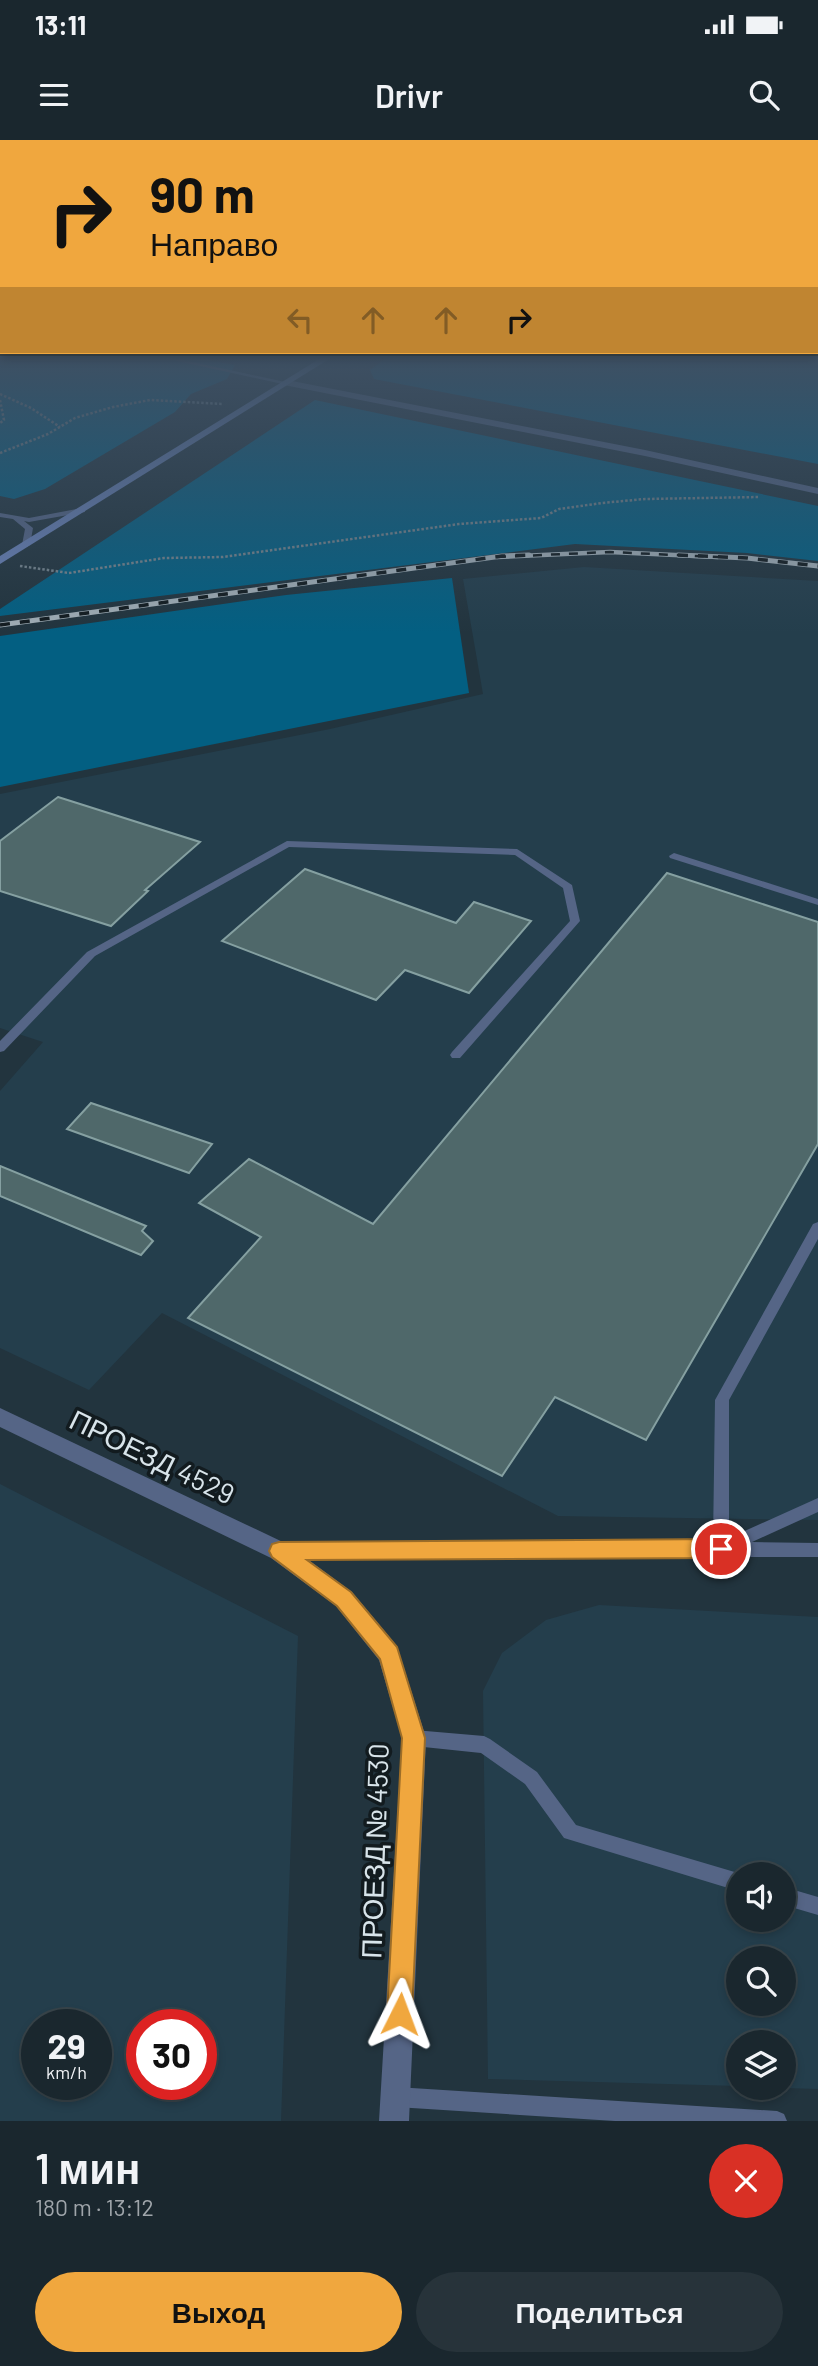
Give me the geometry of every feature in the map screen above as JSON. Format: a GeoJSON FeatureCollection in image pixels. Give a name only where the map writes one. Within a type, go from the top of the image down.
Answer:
{"type":"FeatureCollection","features":[{"type":"Feature","properties":{"kind":"main road"},"geometry":{"type":"LineString","coordinates":[[0,561],[181,448]]}},
{"type":"Feature","properties":{"kind":"street"},"geometry":{"type":"LineString","coordinates":[[622,448],[818,491]]}},
{"type":"Feature","properties":{"kind":"street","name":"ПРОЕЗД 4529"},"geometry":{"type":"LineString","coordinates":[[0,1417],[279,1551]]}},
{"type":"Feature","properties":{"kind":"street","name":"ПРОЕЗД № 4530"},"geometry":{"type":"LineString","coordinates":[[279,1551],[344,1599],[390,1654],[414,1738],[395,2109]]}},
{"type":"Feature","properties":{"kind":"lane"},"geometry":{"type":"LineString","coordinates":[[0,515],[16,519],[48,518],[82,510]]}},
{"type":"Feature","properties":{"kind":"lane"},"geometry":{"type":"LineString","coordinates":[[16,519],[29,528],[26,545]]}},
{"type":"Feature","properties":{"kind":"lane"},"geometry":{"type":"LineString","coordinates":[[0,1048],[91,954],[287,844],[517,852],[568,887],[575,921],[456,1055]]}},
{"type":"Feature","properties":{"kind":"lane"},"geometry":{"type":"LineString","coordinates":[[674,856],[818,902]]}},
{"type":"Feature","properties":{"kind":"lane"},"geometry":{"type":"LineString","coordinates":[[721,1549],[722,1400],[818,1227]]}},
{"type":"Feature","properties":{"kind":"lane"},"geometry":{"type":"LineString","coordinates":[[721,1549],[818,1505]]}},
{"type":"Feature","properties":{"kind":"lane"},"geometry":{"type":"LineString","coordinates":[[279,1551],[818,1550]]}},
{"type":"Feature","properties":{"kind":"lane"},"geometry":{"type":"LineString","coordinates":[[414,1738],[484,1745],[531,1778],[570,1832],[726,1878]]}},
{"type":"Feature","properties":{"kind":"lane"},"geometry":{"type":"LineString","coordinates":[[796,1900],[818,1906]]}},
{"type":"Feature","properties":{"kind":"lane"},"geometry":{"type":"LineString","coordinates":[[395,2109],[777,2121]]}},
{"type":"Feature","properties":{"kind":"path"},"geometry":{"type":"LineString","coordinates":[[19,566],[69,573],[164,558],[223,557],[459,524],[541,518],[559,509],[602,503],[645,499],[765,496]]}},
{"type":"Feature","properties":{"kind":"shaded area"},"geometry":{"type":"Polygon","coordinates":[[[0,448],[113,448],[45,489],[14,499],[0,496],[0,448]]]}},
{"type":"Feature","properties":{"kind":"shaded area"},"geometry":{"type":"Polygon","coordinates":[[[242,448],[545,448],[818,506],[818,561],[747,553],[575,544],[0,616],[0,609],[242,448]]]}},
{"type":"Feature","properties":{"kind":"shaded area"},"geometry":{"type":"Polygon","coordinates":[[[737,448],[818,448],[818,464],[737,448]]]}},
{"type":"Feature","properties":{"kind":"shaded area"},"geometry":{"type":"Polygon","coordinates":[[[584,567],[818,581],[818,1520],[558,1516],[162,1313],[89,1390],[0,1348],[0,1091],[43,1042],[0,1028],[0,794],[330,729],[483,694],[463,579],[584,567]]]}},
{"type":"Feature","properties":{"kind":"shaded area"},"geometry":{"type":"Polygon","coordinates":[[[452,578],[469,693],[0,787],[0,636],[286,595],[452,578]]]}},
{"type":"Feature","properties":{"kind":"shaded area"},"geometry":{"type":"Polygon","coordinates":[[[0,1484],[298,1636],[281,2121],[0,2121],[0,1484]]]}},
{"type":"Feature","properties":{"kind":"shaded area"},"geometry":{"type":"Polygon","coordinates":[[[599,1605],[818,1617],[818,2089],[796,2088],[796,2030],[726,2030],[726,2086],[488,2079],[483,1691],[502,1653],[546,1620],[599,1605]]]}},
{"type":"Feature","properties":{"kind":"building"},"geometry":{"type":"Polygon","coordinates":[[[58,797],[200,842],[145,890],[148,891],[111,926],[0,891],[0,841],[58,797]]]}},
{"type":"Feature","properties":{"kind":"building"},"geometry":{"type":"Polygon","coordinates":[[[305,869],[456,923],[474,902],[531,921],[469,993],[405,970],[376,1000],[222,941],[305,869]]]}},
{"type":"Feature","properties":{"kind":"building"},"geometry":{"type":"Polygon","coordinates":[[[667,873],[818,922],[818,1144],[646,1440],[555,1397],[502,1476],[188,1318],[261,1237],[199,1203],[249,1159],[373,1224],[667,873]]]}},
{"type":"Feature","properties":{"kind":"building"},"geometry":{"type":"Polygon","coordinates":[[[91,1103],[212,1144],[189,1173],[67,1129],[91,1103]]]}},
{"type":"Feature","properties":{"kind":"building"},"geometry":{"type":"Polygon","coordinates":[[[0,1166],[146,1226],[142,1231],[153,1241],[141,1255],[0,1196],[0,1166]]]}},
{"type":"Feature","properties":{"kind":"railway"},"geometry":{"type":"LineString","coordinates":[[497,557],[610,552],[718,557]]}},
{"type":"Feature","properties":{"kind":"railway"},"geometry":{"type":"LineString","coordinates":[[0,625],[502,556],[529,555]]}},
{"type":"Feature","properties":{"kind":"railway"},"geometry":{"type":"LineString","coordinates":[[678,555],[747,558],[818,566]]}},
{"type":"Feature","properties":{"kind":"route"},"geometry":{"type":"LineString","coordinates":[[400,2014],[414,1738],[390,1654],[344,1599],[279,1551],[721,1549]]}}]}
